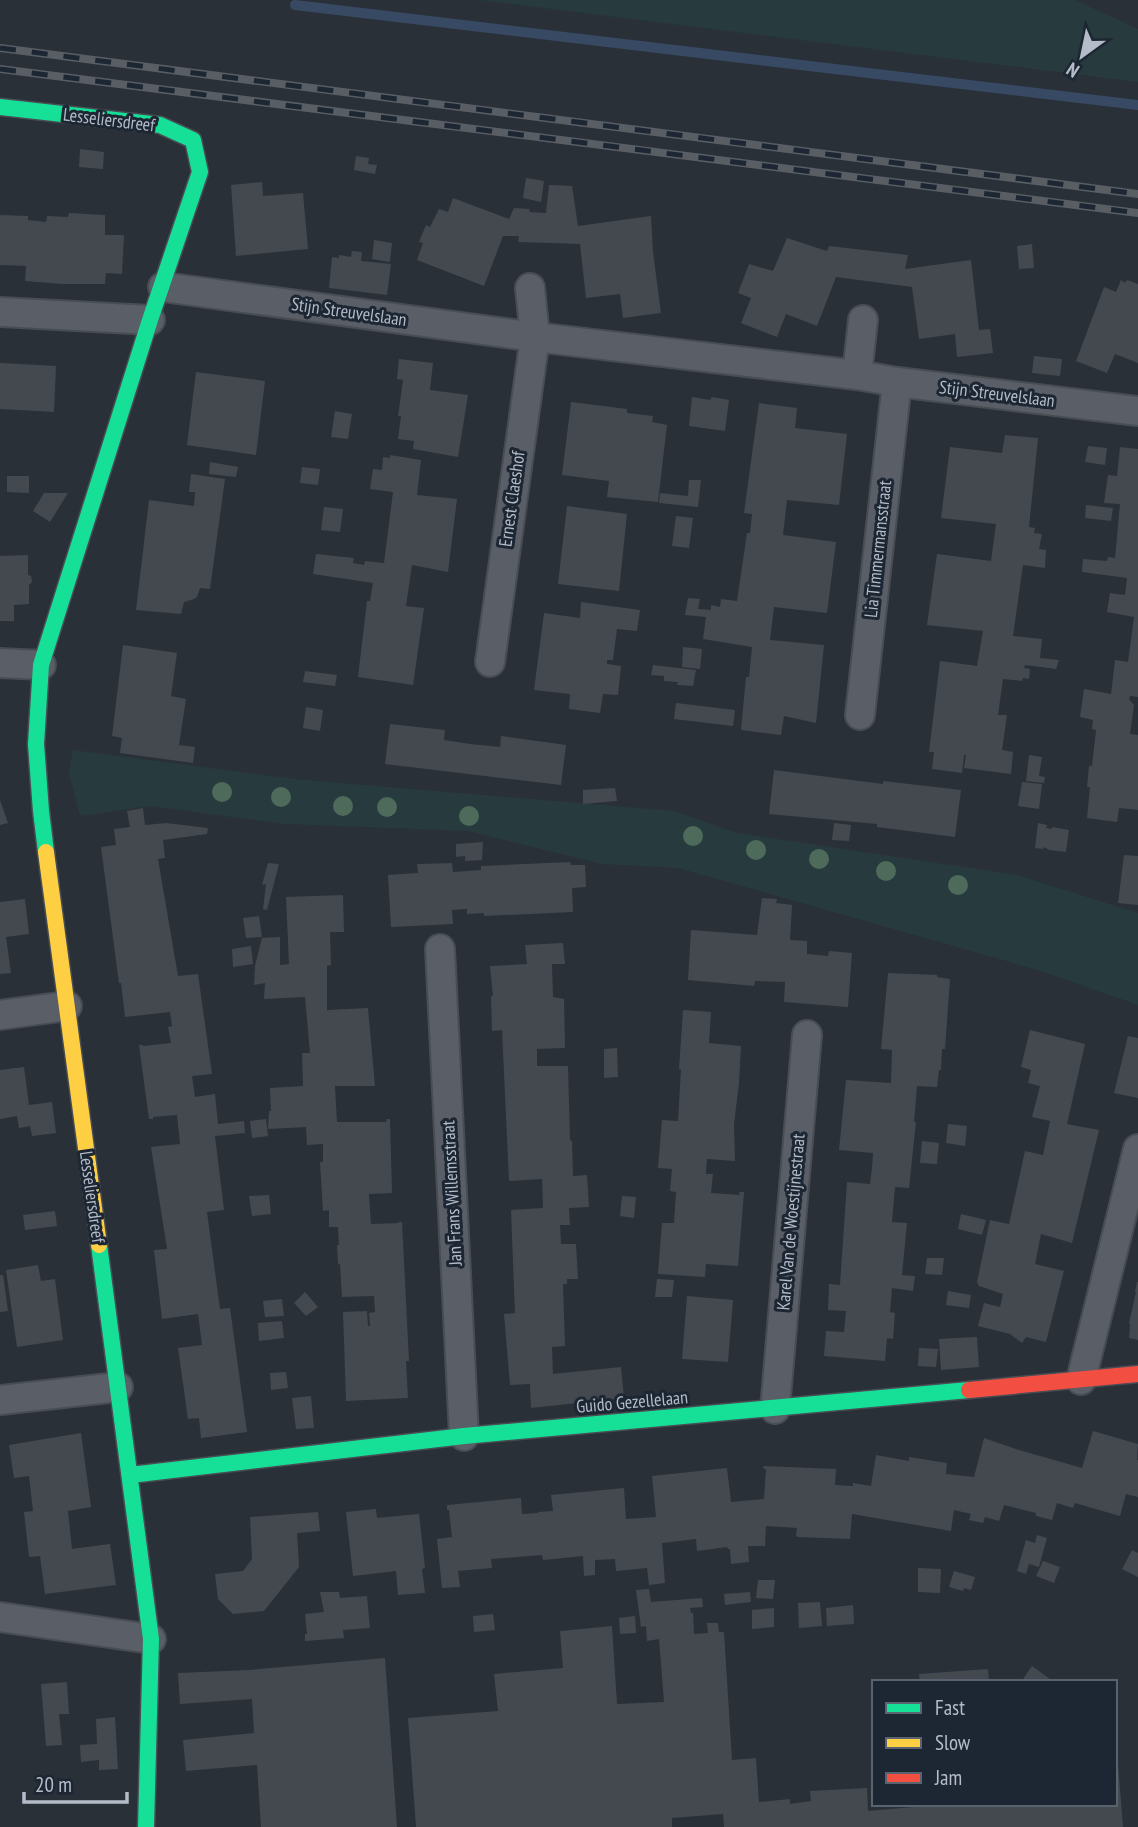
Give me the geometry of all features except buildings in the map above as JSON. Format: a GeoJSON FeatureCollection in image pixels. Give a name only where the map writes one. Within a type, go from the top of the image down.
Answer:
{"type":"FeatureCollection","features":[{"type":"Feature","properties":{"kind":"street","name":"Lesseliersdreef"},"geometry":{"type":"LineString","coordinates":[[0,107],[160,125],[193,140],[200,172],[41,664],[36,744],[41,811],[151,1639],[146,1827]]}},
{"type":"Feature","properties":{"kind":"street","name":"Stijn Streuvelslaan"},"geometry":{"type":"LineString","coordinates":[[163,287],[535,337],[1138,411]]}},
{"type":"Feature","properties":{"kind":"street"},"geometry":{"type":"LineString","coordinates":[[530,288],[535,337]]}},
{"type":"Feature","properties":{"kind":"street"},"geometry":{"type":"LineString","coordinates":[[0,312],[150,320]]}},
{"type":"Feature","properties":{"kind":"street"},"geometry":{"type":"LineString","coordinates":[[857,375],[863,320]]}},
{"type":"Feature","properties":{"kind":"street","name":"Ernest Claeshof"},"geometry":{"type":"LineString","coordinates":[[490,662],[535,337]]}},
{"type":"Feature","properties":{"kind":"street","name":"Lia Timmermansstraat"},"geometry":{"type":"LineString","coordinates":[[860,715],[897,382]]}},
{"type":"Feature","properties":{"kind":"street"},"geometry":{"type":"LineString","coordinates":[[0,663],[41,664]]}},
{"type":"Feature","properties":{"kind":"street","name":"Jan Frans Willemsstraat"},"geometry":{"type":"LineString","coordinates":[[440,949],[464,1437]]}},
{"type":"Feature","properties":{"kind":"street"},"geometry":{"type":"LineString","coordinates":[[0,1015],[67,1006]]}},
{"type":"Feature","properties":{"kind":"street","name":"Karel Van de Woestijnestraat"},"geometry":{"type":"LineString","coordinates":[[775,1409],[807,1035]]}},
{"type":"Feature","properties":{"kind":"street"},"geometry":{"type":"LineString","coordinates":[[1081,1380],[1138,1149]]}},
{"type":"Feature","properties":{"kind":"street","name":"Guido Gezellelaan"},"geometry":{"type":"LineString","coordinates":[[130,1475],[464,1437],[1138,1374]]}},
{"type":"Feature","properties":{"kind":"street"},"geometry":{"type":"LineString","coordinates":[[0,1400],[118,1388]]}},
{"type":"Feature","properties":{"kind":"street"},"geometry":{"type":"LineString","coordinates":[[0,1617],[151,1639]]}},
{"type":"Feature","properties":{"kind":"green space"},"geometry":{"type":"Polygon","coordinates":[[[479,0],[1075,0],[1138,29],[1138,82],[479,0]]]}},
{"type":"Feature","properties":{"kind":"green space"},"geometry":{"type":"Polygon","coordinates":[[[73,750],[293,779],[674,811],[737,833],[1017,875],[1138,913],[1138,1005],[1038,970],[678,868],[602,864],[467,831],[285,824],[150,806],[80,816],[69,773],[73,750]]]}},
{"type":"Feature","properties":{"kind":"waterway"},"geometry":{"type":"LineString","coordinates":[[295,5],[1138,105]]}},
{"type":"Feature","properties":{"kind":"railway"},"geometry":{"type":"LineString","coordinates":[[0,48],[1138,194]]}},
{"type":"Feature","properties":{"kind":"railway"},"geometry":{"type":"LineString","coordinates":[[0,69],[1138,213]]}},
{"type":"Feature","properties":{"kind":"traffic: fast"},"geometry":{"type":"LineString","coordinates":[[0,107],[160,125],[193,140],[200,172],[150,320],[41,665],[36,744],[46,852]]}},
{"type":"Feature","properties":{"kind":"traffic: fast"},"geometry":{"type":"LineString","coordinates":[[99,1245],[151,1639],[146,1827]]}},
{"type":"Feature","properties":{"kind":"traffic: fast"},"geometry":{"type":"LineString","coordinates":[[130,1475],[464,1436],[969,1390]]}},
{"type":"Feature","properties":{"kind":"traffic: slow"},"geometry":{"type":"LineString","coordinates":[[46,852],[99,1245]]}},
{"type":"Feature","properties":{"kind":"traffic: jam"},"geometry":{"type":"LineString","coordinates":[[969,1390],[1138,1374]]}}]}
